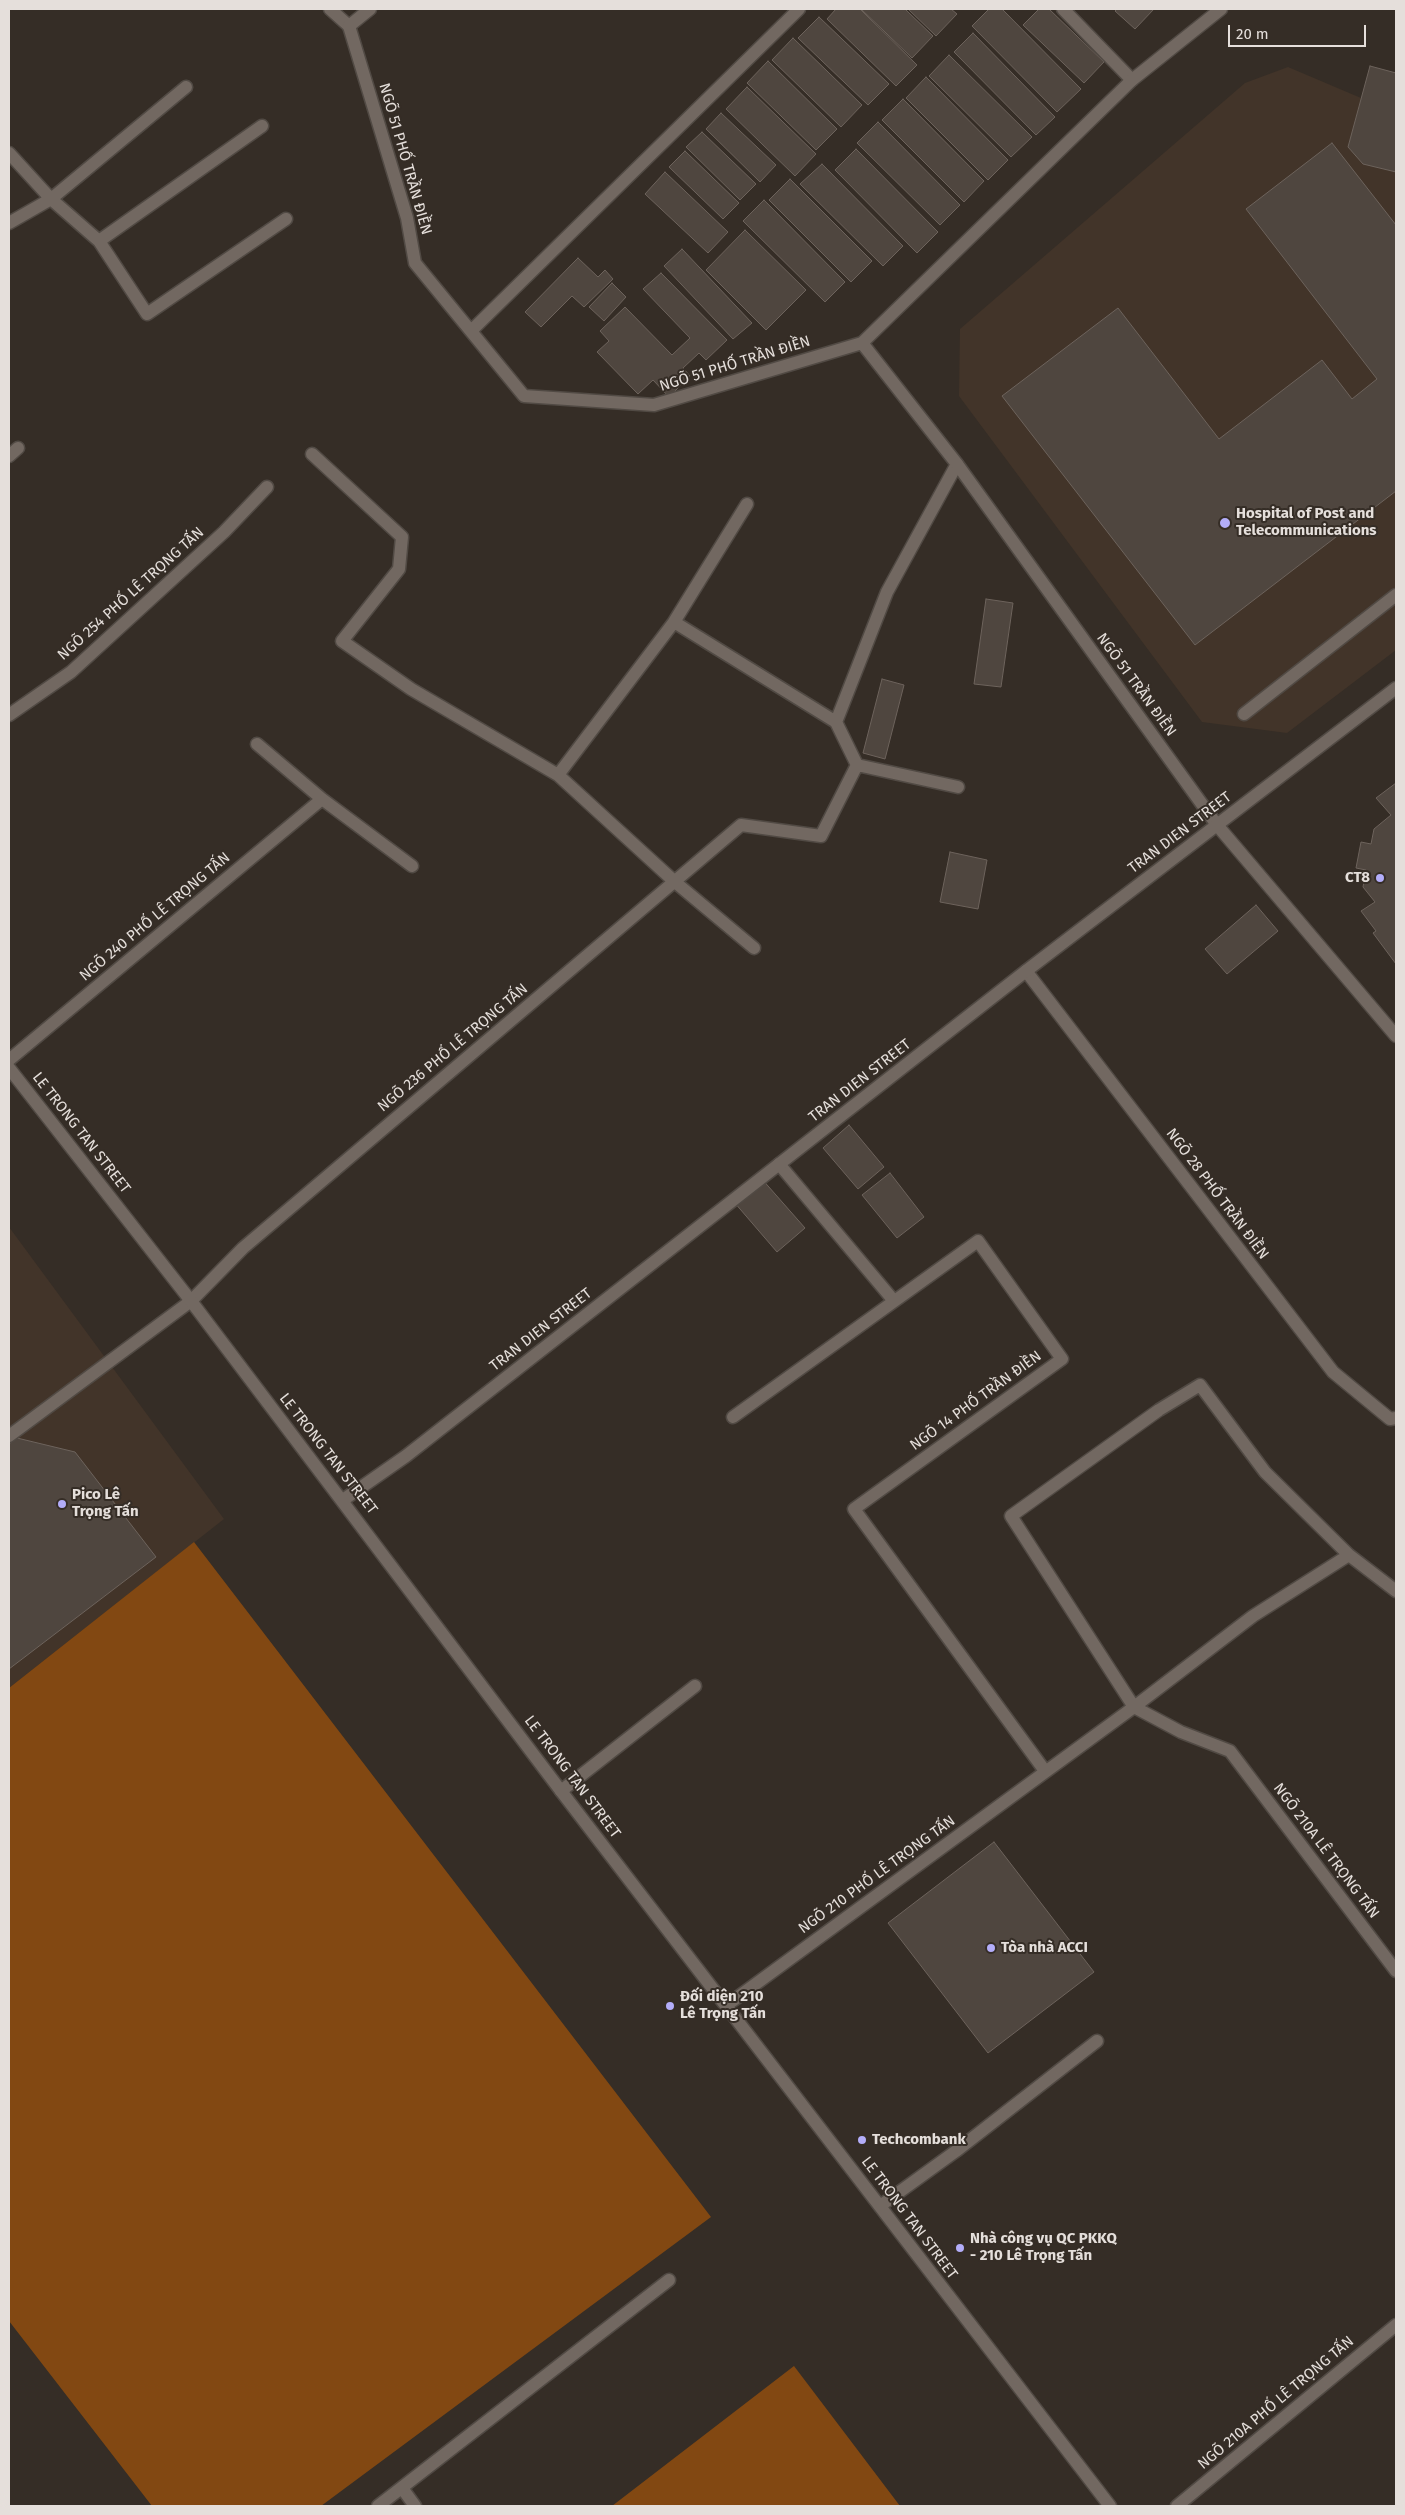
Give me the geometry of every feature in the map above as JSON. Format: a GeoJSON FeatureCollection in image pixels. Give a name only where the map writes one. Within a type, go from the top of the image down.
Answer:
{"type":"FeatureCollection","features":[{"type":"Feature","properties":{"kind":"street"},"geometry":{"type":"LineString","coordinates":[[330,9],[350,26],[370,9]]}},
{"type":"Feature","properties":{"kind":"street"},"geometry":{"type":"LineString","coordinates":[[471,331],[799,9]]}},
{"type":"Feature","properties":{"kind":"street"},"geometry":{"type":"LineString","coordinates":[[1063,9],[1132,80]]}},
{"type":"Feature","properties":{"kind":"street"},"geometry":{"type":"LineString","coordinates":[[862,343],[1132,80],[1221,9]]}},
{"type":"Feature","properties":{"kind":"street","name":"NGÕ 51 PHỐ TRẦN ĐIỀN"},"geometry":{"type":"LineString","coordinates":[[350,26],[407,218],[415,263],[524,396],[654,405],[862,343]]}},
{"type":"Feature","properties":{"kind":"street"},"geometry":{"type":"LineString","coordinates":[[9,223],[51,199],[186,87]]}},
{"type":"Feature","properties":{"kind":"street"},"geometry":{"type":"LineString","coordinates":[[99,241],[262,126]]}},
{"type":"Feature","properties":{"kind":"street"},"geometry":{"type":"LineString","coordinates":[[9,153],[51,199],[99,241],[148,314],[286,219]]}},
{"type":"Feature","properties":{"kind":"street","name":"NGÕ 51 TRẦN ĐIỀN"},"geometry":{"type":"LineString","coordinates":[[862,343],[957,464],[1217,825],[1396,1036]]}},
{"type":"Feature","properties":{"kind":"street"},"geometry":{"type":"LineString","coordinates":[[312,454],[402,536],[399,569],[342,641],[411,689],[558,776],[675,882],[754,948]]}},
{"type":"Feature","properties":{"kind":"street"},"geometry":{"type":"LineString","coordinates":[[836,722],[887,592],[957,464]]}},
{"type":"Feature","properties":{"kind":"street","name":"NGÕ 254 PHỐ LÊ TRỌNG TẤN"},"geometry":{"type":"LineString","coordinates":[[9,715],[71,672],[224,532],[267,487]]}},
{"type":"Feature","properties":{"kind":"street"},"geometry":{"type":"LineString","coordinates":[[558,776],[674,622],[746,504]]}},
{"type":"Feature","properties":{"kind":"street"},"geometry":{"type":"LineString","coordinates":[[1244,714],[1396,595]]}},
{"type":"Feature","properties":{"kind":"street"},"geometry":{"type":"LineString","coordinates":[[674,622],[836,722],[857,765],[958,787]]}},
{"type":"Feature","properties":{"kind":"street","name":"TRAN DIEN STREET"},"geometry":{"type":"LineString","coordinates":[[343,1500],[406,1456],[1026,971],[1396,688]]}},
{"type":"Feature","properties":{"kind":"street"},"geometry":{"type":"LineString","coordinates":[[257,744],[322,799],[412,866]]}},
{"type":"Feature","properties":{"kind":"street","name":"NGÕ 236 PHỐ LÊ TRỌNG TẤN"},"geometry":{"type":"LineString","coordinates":[[9,1436],[191,1301],[243,1248],[741,826],[821,836],[857,765]]}},
{"type":"Feature","properties":{"kind":"street","name":"NGÕ 240 PHỐ LÊ TRỌNG TẤN"},"geometry":{"type":"LineString","coordinates":[[9,1060],[322,799]]}},
{"type":"Feature","properties":{"kind":"street","name":"NGÕ 28 PHỐ TRẦN ĐIỀN"},"geometry":{"type":"LineString","coordinates":[[1026,971],[1334,1372],[1390,1419],[1396,1418]]}},
{"type":"Feature","properties":{"kind":"street","name":"LE TRONG TAN STREET"},"geometry":{"type":"LineString","coordinates":[[9,1068],[191,1301],[561,1791],[1110,2506]]}},
{"type":"Feature","properties":{"kind":"street"},"geometry":{"type":"LineString","coordinates":[[779,1164],[894,1301]]}},
{"type":"Feature","properties":{"kind":"street","name":"NGÕ 14 PHỐ TRẦN ĐIỀN"},"geometry":{"type":"LineString","coordinates":[[733,1417],[978,1241],[1062,1359],[854,1509],[1046,1771]]}},
{"type":"Feature","properties":{"kind":"street"},"geometry":{"type":"LineString","coordinates":[[1134,1707],[1011,1516],[1159,1410],[1200,1385],[1265,1472],[1349,1556],[1396,1591]]}},
{"type":"Feature","properties":{"kind":"street","name":"NGÕ 210 PHỐ LÊ TRỌNG TẤN"},"geometry":{"type":"LineString","coordinates":[[727,2005],[1134,1707],[1253,1616],[1349,1556]]}},
{"type":"Feature","properties":{"kind":"street"},"geometry":{"type":"LineString","coordinates":[[561,1791],[695,1686]]}},
{"type":"Feature","properties":{"kind":"street","name":"NGÕ 210A LÊ TRỌNG TẤN"},"geometry":{"type":"LineString","coordinates":[[1134,1707],[1180,1732],[1230,1751],[1392,1959],[1396,1971]]}},
{"type":"Feature","properties":{"kind":"street"},"geometry":{"type":"LineString","coordinates":[[880,2206],[956,2151],[1097,2041]]}},
{"type":"Feature","properties":{"kind":"street"},"geometry":{"type":"LineString","coordinates":[[378,2506],[668,2280]]}},
{"type":"Feature","properties":{"kind":"street","name":"NGÕ 210A PHỐ LÊ TRỌNG TẤN"},"geometry":{"type":"LineString","coordinates":[[1177,2506],[1396,2325]]}},
{"type":"Feature","properties":{"kind":"street"},"geometry":{"type":"LineString","coordinates":[[402,2488],[415,2506]]}},
{"type":"Feature","properties":{"kind":"shaded area","name":"Hospital of Post and Telecommunications"},"geometry":{"type":"Polygon","coordinates":[[[1288,67],[1361,98],[1348,147],[1363,164],[1396,172],[1396,650],[1287,733],[1202,722],[959,396],[960,329],[1245,83],[1288,67]]]}},
{"type":"Feature","properties":{"kind":"shaded area"},"geometry":{"type":"Polygon","coordinates":[[[9,1227],[224,1519],[9,1688],[9,1227]]]}},
{"type":"Feature","properties":{"kind":"shaded area"},"geometry":{"type":"Polygon","coordinates":[[[194,1542],[711,2217],[321,2506],[152,2506],[9,2321],[9,1688],[194,1542]]]}},
{"type":"Feature","properties":{"kind":"shaded area"},"geometry":{"type":"Polygon","coordinates":[[[794,2366],[900,2506],[612,2506],[794,2366]]]}},
{"type":"Feature","properties":{"kind":"building"},"geometry":{"type":"Polygon","coordinates":[[[836,9],[860,9],[917,65],[896,86],[827,19],[836,9]]]}},
{"type":"Feature","properties":{"kind":"building"},"geometry":{"type":"Polygon","coordinates":[[[861,9],[905,9],[933,36],[912,58],[861,9]]]}},
{"type":"Feature","properties":{"kind":"building"},"geometry":{"type":"Polygon","coordinates":[[[908,9],[951,9],[957,14],[936,36],[908,9]]]}},
{"type":"Feature","properties":{"kind":"building"},"geometry":{"type":"Polygon","coordinates":[[[989,9],[1002,9],[1081,89],[1057,112],[972,26],[989,9]]]}},
{"type":"Feature","properties":{"kind":"building"},"geometry":{"type":"Polygon","coordinates":[[[1039,9],[1049,9],[1104,62],[1084,83],[1023,25],[1039,9]]]}},
{"type":"Feature","properties":{"kind":"building"},"geometry":{"type":"Polygon","coordinates":[[[1117,9],[1154,9],[1135,29],[1115,11],[1117,9]]]}},
{"type":"Feature","properties":{"kind":"building"},"geometry":{"type":"Polygon","coordinates":[[[819,17],[889,84],[868,105],[798,38],[819,17]]]}},
{"type":"Feature","properties":{"kind":"building"},"geometry":{"type":"Polygon","coordinates":[[[973,33],[1055,117],[1036,135],[954,52],[973,33]]]}},
{"type":"Feature","properties":{"kind":"building"},"geometry":{"type":"Polygon","coordinates":[[[793,38],[862,105],[841,127],[772,60],[793,38]]]}},
{"type":"Feature","properties":{"kind":"building"},"geometry":{"type":"Polygon","coordinates":[[[949,55],[1032,137],[1011,157],[929,76],[949,55]]]}},
{"type":"Feature","properties":{"kind":"building"},"geometry":{"type":"Polygon","coordinates":[[[768,61],[837,129],[816,150],[747,83],[768,61]]]}},
{"type":"Feature","properties":{"kind":"building"},"geometry":{"type":"Polygon","coordinates":[[[1370,66],[1396,73],[1396,172],[1363,164],[1348,147],[1370,66]]]}},
{"type":"Feature","properties":{"kind":"building"},"geometry":{"type":"Polygon","coordinates":[[[926,77],[1008,160],[988,180],[906,98],[926,77]]]}},
{"type":"Feature","properties":{"kind":"building"},"geometry":{"type":"Polygon","coordinates":[[[747,87],[816,154],[795,176],[726,109],[747,87]]]}},
{"type":"Feature","properties":{"kind":"building"},"geometry":{"type":"Polygon","coordinates":[[[903,99],[984,181],[964,202],[882,120],[903,99]]]}},
{"type":"Feature","properties":{"kind":"building"},"geometry":{"type":"Polygon","coordinates":[[[721,113],[776,165],[760,182],[706,129],[721,113]]]}},
{"type":"Feature","properties":{"kind":"building"},"geometry":{"type":"Polygon","coordinates":[[[878,122],[960,205],[940,225],[857,143],[878,122]]]}},
{"type":"Feature","properties":{"kind":"building"},"geometry":{"type":"Polygon","coordinates":[[[702,132],[756,184],[740,200],[686,147],[702,132]]]}},
{"type":"Feature","properties":{"kind":"building"},"geometry":{"type":"Polygon","coordinates":[[[1332,143],[1396,225],[1396,491],[1195,645],[1002,396],[1118,308],[1219,439],[1322,360],[1352,399],[1377,379],[1246,209],[1332,143]]]}},
{"type":"Feature","properties":{"kind":"building"},"geometry":{"type":"Polygon","coordinates":[[[856,149],[938,232],[917,253],[835,170],[856,149]]]}},
{"type":"Feature","properties":{"kind":"building"},"geometry":{"type":"Polygon","coordinates":[[[685,151],[739,203],[723,219],[669,167],[685,151]]]}},
{"type":"Feature","properties":{"kind":"building"},"geometry":{"type":"Polygon","coordinates":[[[822,164],[903,246],[883,266],[800,184],[822,164]]]}},
{"type":"Feature","properties":{"kind":"building"},"geometry":{"type":"Polygon","coordinates":[[[665,172],[728,232],[708,253],[645,194],[665,172]]]}},
{"type":"Feature","properties":{"kind":"building"},"geometry":{"type":"Polygon","coordinates":[[[790,179],[872,261],[851,282],[769,200],[790,179]]]}},
{"type":"Feature","properties":{"kind":"building"},"geometry":{"type":"Polygon","coordinates":[[[764,200],[845,282],[825,302],[743,221],[764,200]]]}},
{"type":"Feature","properties":{"kind":"building"},"geometry":{"type":"Polygon","coordinates":[[[745,230],[806,290],[766,330],[706,270],[745,230]]]}},
{"type":"Feature","properties":{"kind":"building"},"geometry":{"type":"Polygon","coordinates":[[[682,249],[752,323],[733,339],[664,266],[682,249]]]}},
{"type":"Feature","properties":{"kind":"building"},"geometry":{"type":"Polygon","coordinates":[[[578,258],[598,277],[605,270],[613,279],[584,307],[572,296],[541,327],[525,312],[578,258]]]}},
{"type":"Feature","properties":{"kind":"building"},"geometry":{"type":"Polygon","coordinates":[[[661,273],[727,340],[706,360],[699,353],[683,368],[690,376],[669,397],[653,380],[638,394],[597,352],[609,341],[600,331],[625,307],[672,355],[690,338],[643,289],[661,273]]]}},
{"type":"Feature","properties":{"kind":"building"},"geometry":{"type":"Polygon","coordinates":[[[612,283],[626,297],[604,321],[589,307],[612,283]]]}},
{"type":"Feature","properties":{"kind":"building"},"geometry":{"type":"Polygon","coordinates":[[[986,599],[1013,603],[1001,687],[974,684],[986,599]]]}},
{"type":"Feature","properties":{"kind":"building"},"geometry":{"type":"Polygon","coordinates":[[[882,679],[904,685],[885,759],[863,753],[882,679]]]}},
{"type":"Feature","properties":{"kind":"building","name":"CT8"},"geometry":{"type":"Polygon","coordinates":[[[1396,783],[1396,964],[1373,933],[1376,931],[1361,911],[1375,902],[1363,887],[1366,870],[1356,868],[1361,842],[1371,844],[1374,829],[1391,815],[1376,798],[1396,783]]]}},
{"type":"Feature","properties":{"kind":"building"},"geometry":{"type":"Polygon","coordinates":[[[950,852],[987,860],[978,909],[940,902],[950,852]]]}},
{"type":"Feature","properties":{"kind":"building"},"geometry":{"type":"Polygon","coordinates":[[[1256,905],[1278,931],[1227,974],[1205,949],[1256,905]]]}},
{"type":"Feature","properties":{"kind":"building"},"geometry":{"type":"Polygon","coordinates":[[[849,1125],[884,1167],[858,1189],[823,1148],[849,1125]]]}},
{"type":"Feature","properties":{"kind":"building"},"geometry":{"type":"Polygon","coordinates":[[[890,1173],[924,1217],[897,1238],[862,1195],[890,1173]]]}},
{"type":"Feature","properties":{"kind":"building"},"geometry":{"type":"Polygon","coordinates":[[[761,1178],[805,1228],[777,1252],[734,1202],[761,1178]]]}},
{"type":"Feature","properties":{"kind":"building","name":"Pico Lê Trọng Tấn"},"geometry":{"type":"Polygon","coordinates":[[[17,1438],[75,1452],[156,1557],[9,1669],[9,1444],[17,1438]]]}},
{"type":"Feature","properties":{"kind":"building","name":"Tòa nhà ACCI"},"geometry":{"type":"Polygon","coordinates":[[[994,1842],[1094,1972],[988,2053],[888,1923],[994,1842]]]}},
{"type":"Feature","properties":{"kind":"place","name":"Hospital of Post and Telecommunications"},"geometry":{"type":"Point","coordinates":[1225,523]}},
{"type":"Feature","properties":{"kind":"place","name":"CT8"},"geometry":{"type":"Point","coordinates":[1380,878]}},
{"type":"Feature","properties":{"kind":"place","name":"Pico Lê Trọng Tấn"},"geometry":{"type":"Point","coordinates":[62,1504]}},
{"type":"Feature","properties":{"kind":"place","name":"Tòa nhà ACCI"},"geometry":{"type":"Point","coordinates":[991,1948]}},
{"type":"Feature","properties":{"kind":"place","name":"Đối diện 210 Lê Trọng Tấn"},"geometry":{"type":"Point","coordinates":[670,2006]}},
{"type":"Feature","properties":{"kind":"place","name":"Techcombank"},"geometry":{"type":"Point","coordinates":[862,2140]}},
{"type":"Feature","properties":{"kind":"place","name":"Nhà công vụ QC PKKQ - 210 Lê Trọng Tấn"},"geometry":{"type":"Point","coordinates":[960,2248]}}]}
